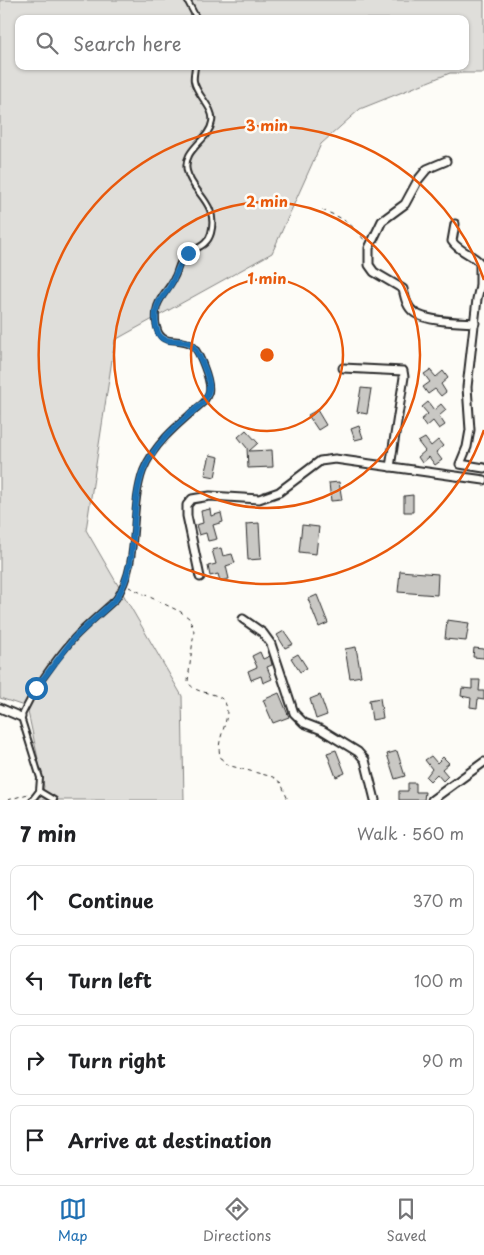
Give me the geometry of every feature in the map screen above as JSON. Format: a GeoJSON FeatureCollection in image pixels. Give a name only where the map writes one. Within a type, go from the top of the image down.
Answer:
{"type":"FeatureCollection","features":[{"type":"Feature","properties":{"kind":"street"},"geometry":{"type":"LineString","coordinates":[[446,161],[427,169],[418,180],[405,204],[382,221],[369,248],[369,265],[374,272],[403,289],[409,307],[416,314],[424,317],[475,323]]}},
{"type":"Feature","properties":{"kind":"street"},"geometry":{"type":"LineString","coordinates":[[455,224],[452,241],[480,263],[482,285],[467,387],[470,430],[467,447],[460,464],[484,468]]}},
{"type":"Feature","properties":{"kind":"street"},"geometry":{"type":"LineString","coordinates":[[343,368],[403,371],[404,377],[390,467]]}},
{"type":"Feature","properties":{"kind":"street"},"geometry":{"type":"LineString","coordinates":[[200,577],[187,516],[187,505],[192,499],[210,496],[259,499],[279,492],[320,461],[335,459],[484,480]]}},
{"type":"Feature","properties":{"kind":"street"},"geometry":{"type":"LineString","coordinates":[[243,619],[263,633],[270,644],[294,713],[299,719],[322,730],[358,752],[366,760],[375,800]]}},
{"type":"Feature","properties":{"kind":"street"},"geometry":{"type":"LineString","coordinates":[[0,708],[20,717]]}},
{"type":"Feature","properties":{"kind":"street"},"geometry":{"type":"LineString","coordinates":[[432,800],[484,762]]}},
{"type":"Feature","properties":{"kind":"lane"},"geometry":{"type":"LineString","coordinates":[[187,0],[195,15]]}},
{"type":"Feature","properties":{"kind":"lane"},"geometry":{"type":"LineString","coordinates":[[32,800],[39,791],[40,778],[20,717],[36,688],[55,661],[74,638],[116,599],[124,585],[131,554],[142,473],[160,443],[204,402],[209,394],[209,384],[204,367],[193,346],[189,343],[165,340],[159,334],[155,314],[158,303],[173,282],[181,260],[188,253],[201,247],[208,240],[211,232],[212,222],[209,207],[187,172],[187,161],[190,153],[206,134],[212,123],[212,115],[194,81],[195,70]]}},
{"type":"Feature","properties":{"kind":"lane"},"geometry":{"type":"LineString","coordinates":[[39,791],[54,800]]}},
{"type":"Feature","properties":{"kind":"path"},"geometry":{"type":"LineString","coordinates":[[322,210],[342,217],[354,227],[369,248]]}},
{"type":"Feature","properties":{"kind":"path"},"geometry":{"type":"LineString","coordinates":[[124,585],[181,612],[189,618],[194,631],[188,681],[190,686],[220,697],[226,706],[227,712],[219,747],[222,761],[227,765],[273,777],[281,784],[288,800]]}},
{"type":"Feature","properties":{"kind":"path"},"geometry":{"type":"LineString","coordinates":[[8,800],[39,791]]}},
{"type":"Feature","properties":{"kind":"shaded area"},"geometry":{"type":"Polygon","coordinates":[[[0,0],[484,0],[484,73],[450,73],[360,109],[321,144],[272,253],[115,340],[86,530],[182,696],[184,800],[38,800],[44,787],[27,707],[0,698],[0,0]]]}},
{"type":"Feature","properties":{"kind":"building"},"geometry":{"type":"Polygon","coordinates":[[[430,370],[436,377],[443,371],[448,378],[441,384],[446,392],[441,396],[435,389],[428,394],[423,387],[430,382],[424,374],[430,370]]]}},
{"type":"Feature","properties":{"kind":"building"},"geometry":{"type":"Polygon","coordinates":[[[361,388],[371,389],[367,414],[357,412],[361,388]]]}},
{"type":"Feature","properties":{"kind":"building"},"geometry":{"type":"Polygon","coordinates":[[[428,402],[434,410],[441,404],[446,410],[439,416],[445,425],[439,429],[433,421],[426,427],[421,420],[428,414],[422,407],[428,402]]]}},
{"type":"Feature","properties":{"kind":"building"},"geometry":{"type":"Polygon","coordinates":[[[317,410],[326,425],[318,430],[308,415],[317,410]]]}},
{"type":"Feature","properties":{"kind":"building"},"geometry":{"type":"Polygon","coordinates":[[[359,426],[363,438],[355,440],[351,429],[359,426]]]}},
{"type":"Feature","properties":{"kind":"building"},"geometry":{"type":"Polygon","coordinates":[[[246,430],[258,443],[249,451],[272,450],[273,467],[248,468],[247,448],[238,437],[246,430]]]}},
{"type":"Feature","properties":{"kind":"building"},"geometry":{"type":"Polygon","coordinates":[[[425,438],[431,446],[438,440],[443,446],[436,452],[442,460],[435,465],[429,457],[422,463],[418,457],[425,451],[418,442],[425,438]]]}},
{"type":"Feature","properties":{"kind":"building"},"geometry":{"type":"Polygon","coordinates":[[[210,455],[219,457],[215,477],[205,475],[210,455]]]}},
{"type":"Feature","properties":{"kind":"building"},"geometry":{"type":"Polygon","coordinates":[[[339,482],[342,500],[331,501],[329,483],[339,482]]]}},
{"type":"Feature","properties":{"kind":"building"},"geometry":{"type":"Polygon","coordinates":[[[413,495],[413,512],[404,512],[404,496],[413,495]]]}},
{"type":"Feature","properties":{"kind":"building"},"geometry":{"type":"Polygon","coordinates":[[[210,509],[211,516],[221,513],[223,522],[213,525],[217,539],[208,541],[206,533],[199,535],[196,525],[203,523],[201,511],[210,509]]]}},
{"type":"Feature","properties":{"kind":"building"},"geometry":{"type":"Polygon","coordinates":[[[259,523],[261,559],[248,560],[246,524],[259,523]]]}},
{"type":"Feature","properties":{"kind":"building"},"geometry":{"type":"Polygon","coordinates":[[[302,525],[319,527],[316,554],[299,552],[302,525]]]}},
{"type":"Feature","properties":{"kind":"building"},"geometry":{"type":"Polygon","coordinates":[[[221,548],[223,556],[232,554],[235,563],[226,566],[229,579],[220,581],[218,574],[210,576],[208,566],[216,564],[212,550],[221,548]]]}},
{"type":"Feature","properties":{"kind":"building"},"geometry":{"type":"Polygon","coordinates":[[[400,571],[438,574],[437,595],[398,592],[400,571]]]}},
{"type":"Feature","properties":{"kind":"building"},"geometry":{"type":"Polygon","coordinates":[[[317,595],[328,623],[319,627],[308,599],[317,595]]]}},
{"type":"Feature","properties":{"kind":"building"},"geometry":{"type":"Polygon","coordinates":[[[447,620],[469,623],[466,641],[445,639],[447,620]]]}},
{"type":"Feature","properties":{"kind":"building"},"geometry":{"type":"Polygon","coordinates":[[[284,631],[293,644],[285,648],[277,635],[284,631]]]}},
{"type":"Feature","properties":{"kind":"building"},"geometry":{"type":"Polygon","coordinates":[[[356,647],[361,676],[350,678],[345,649],[356,647]]]}},
{"type":"Feature","properties":{"kind":"building"},"geometry":{"type":"Polygon","coordinates":[[[474,648],[484,649],[484,658],[473,657],[474,648]]]}},
{"type":"Feature","properties":{"kind":"building"},"geometry":{"type":"Polygon","coordinates":[[[260,652],[263,659],[270,656],[272,665],[267,667],[272,679],[263,683],[261,676],[251,680],[248,671],[257,667],[252,656],[260,652]]]}},
{"type":"Feature","properties":{"kind":"building"},"geometry":{"type":"Polygon","coordinates":[[[298,654],[307,668],[300,672],[291,658],[298,654]]]}},
{"type":"Feature","properties":{"kind":"building"},"geometry":{"type":"Polygon","coordinates":[[[472,680],[480,680],[479,691],[484,691],[484,700],[478,699],[477,708],[470,707],[471,698],[461,696],[462,688],[472,689],[472,680]]]}},
{"type":"Feature","properties":{"kind":"building"},"geometry":{"type":"Polygon","coordinates":[[[279,693],[289,717],[273,723],[263,700],[279,693]]]}},
{"type":"Feature","properties":{"kind":"building"},"geometry":{"type":"Polygon","coordinates":[[[320,695],[327,715],[316,719],[310,699],[320,695]]]}},
{"type":"Feature","properties":{"kind":"building"},"geometry":{"type":"Polygon","coordinates":[[[380,698],[383,718],[372,720],[369,700],[380,698]]]}},
{"type":"Feature","properties":{"kind":"building"},"geometry":{"type":"Polygon","coordinates":[[[336,750],[345,773],[336,777],[327,753],[336,750]]]}},
{"type":"Feature","properties":{"kind":"building"},"geometry":{"type":"Polygon","coordinates":[[[397,751],[405,776],[395,779],[387,754],[397,751]]]}},
{"type":"Feature","properties":{"kind":"building"},"geometry":{"type":"Polygon","coordinates":[[[431,756],[437,763],[443,757],[449,763],[442,769],[448,776],[443,781],[437,774],[430,781],[426,777],[432,769],[425,760],[431,756]]]}},
{"type":"Feature","properties":{"kind":"building"},"geometry":{"type":"Polygon","coordinates":[[[408,783],[416,783],[416,792],[425,792],[424,800],[399,800],[399,791],[408,791],[408,783]]]}},
{"type":"Feature","properties":{"kind":"route"},"geometry":{"type":"LineString","coordinates":[[36,688],[74,638],[120,593],[125,581],[131,554],[142,473],[160,443],[204,402],[209,394],[209,384],[204,367],[193,346],[189,343],[165,340],[159,334],[155,314],[158,303],[170,288],[176,276],[181,260],[188,253]]}}]}
